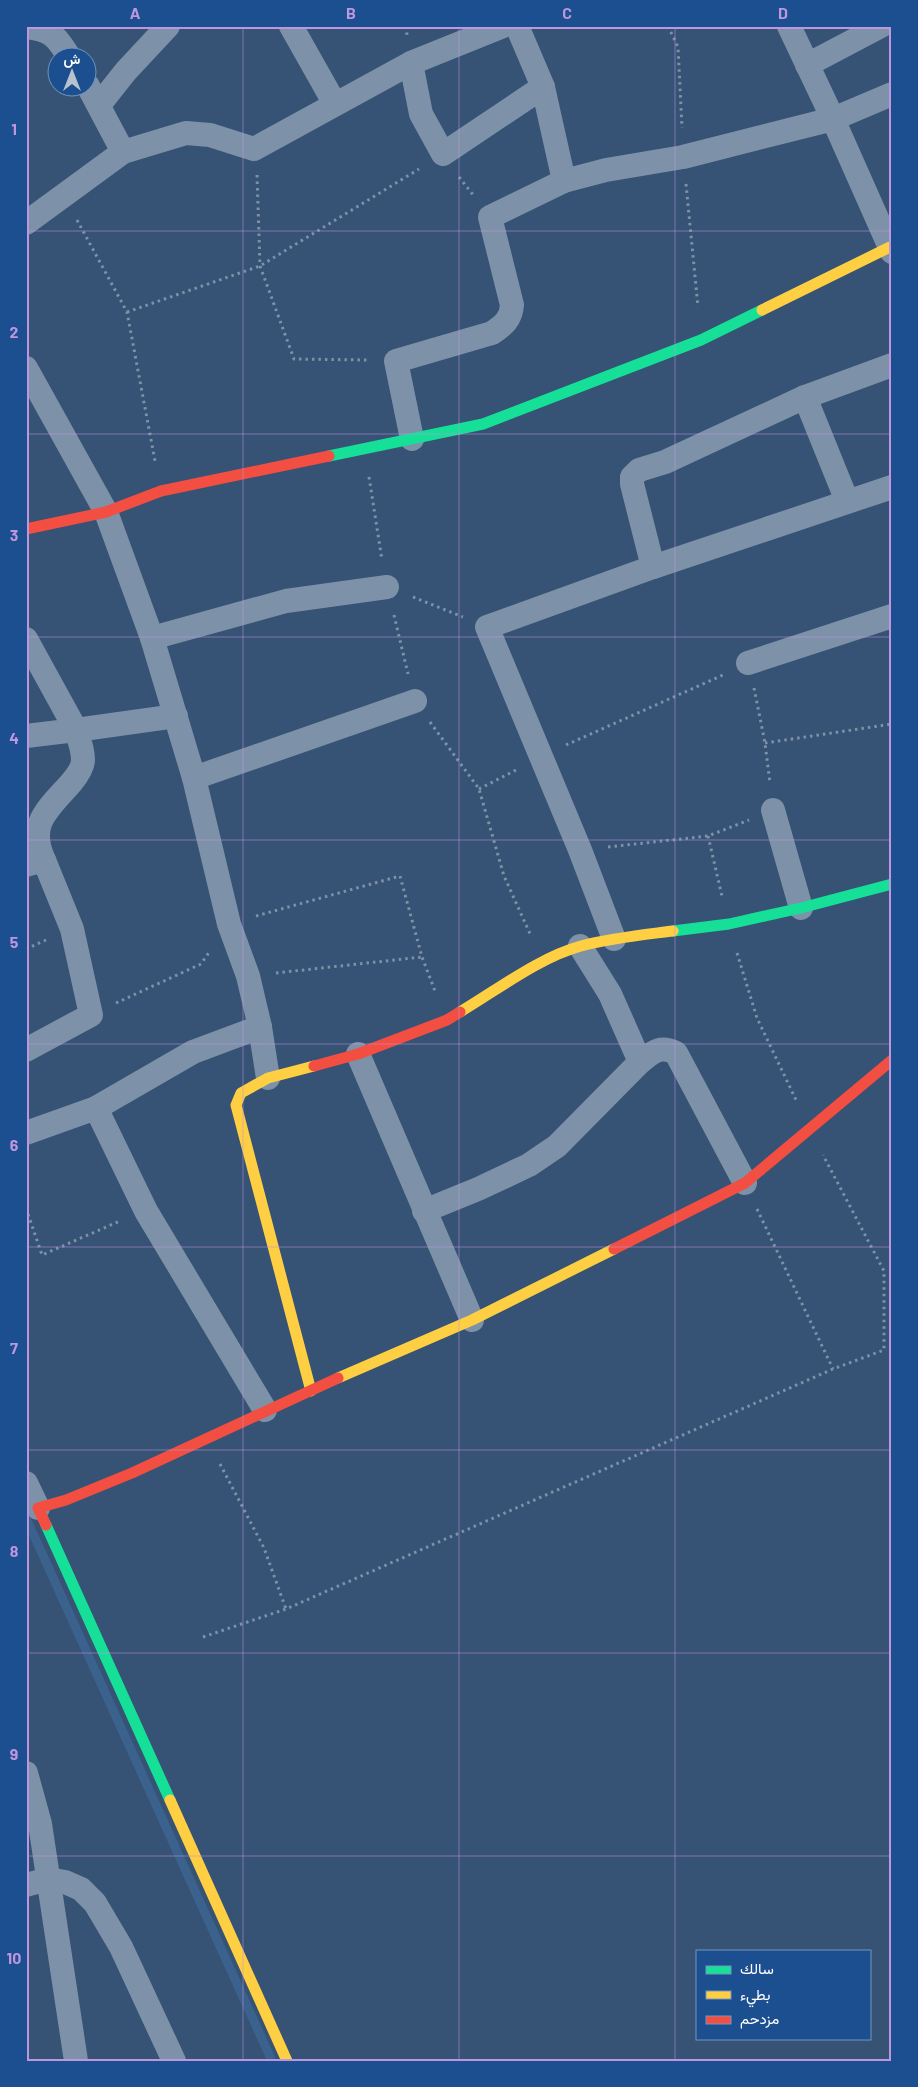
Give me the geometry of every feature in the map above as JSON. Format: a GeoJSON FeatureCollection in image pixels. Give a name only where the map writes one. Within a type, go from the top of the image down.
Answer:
{"type":"FeatureCollection","features":[{"type":"Feature","properties":{"kind":"street"},"geometry":{"type":"LineString","coordinates":[[98,92],[126,71],[168,26]]}},
{"type":"Feature","properties":{"kind":"street"},"geometry":{"type":"LineString","coordinates":[[292,26],[335,104]]}},
{"type":"Feature","properties":{"kind":"street"},"geometry":{"type":"LineString","coordinates":[[26,223],[123,152],[186,133],[210,135],[254,150],[411,63],[503,26]]}},
{"type":"Feature","properties":{"kind":"street"},"geometry":{"type":"LineString","coordinates":[[517,26],[543,87],[564,181]]}},
{"type":"Feature","properties":{"kind":"street"},"geometry":{"type":"LineString","coordinates":[[26,529],[106,512],[161,491],[483,424],[702,340],[891,250],[833,119],[789,26]]}},
{"type":"Feature","properties":{"kind":"street"},"geometry":{"type":"LineString","coordinates":[[807,66],[881,26]]}},
{"type":"Feature","properties":{"kind":"street"},"geometry":{"type":"LineString","coordinates":[[26,28],[44,29],[58,38],[64,48]]}},
{"type":"Feature","properties":{"kind":"street"},"geometry":{"type":"LineString","coordinates":[[411,63],[421,114],[442,154],[543,87]]}},
{"type":"Feature","properties":{"kind":"street"},"geometry":{"type":"LineString","coordinates":[[412,439],[396,360],[492,333],[504,326],[511,315],[512,305],[490,217],[564,181],[606,170],[683,157],[833,119],[892,94]]}},
{"type":"Feature","properties":{"kind":"street"},"geometry":{"type":"LineString","coordinates":[[94,98],[123,152]]}},
{"type":"Feature","properties":{"kind":"street"},"geometry":{"type":"LineString","coordinates":[[653,567],[633,493],[632,477],[639,470],[665,462],[805,397],[892,366]]}},
{"type":"Feature","properties":{"kind":"street"},"geometry":{"type":"LineString","coordinates":[[26,368],[106,512],[152,638],[194,778],[228,924],[248,976],[260,1028],[268,1078]]}},
{"type":"Feature","properties":{"kind":"street"},"geometry":{"type":"LineString","coordinates":[[805,397],[848,501]]}},
{"type":"Feature","properties":{"kind":"street"},"geometry":{"type":"LineString","coordinates":[[614,939],[580,850],[487,627],[653,567],[892,487]]}},
{"type":"Feature","properties":{"kind":"street"},"geometry":{"type":"LineString","coordinates":[[152,638],[286,601],[387,587]]}},
{"type":"Feature","properties":{"kind":"street"},"geometry":{"type":"LineString","coordinates":[[748,663],[892,616]]}},
{"type":"Feature","properties":{"kind":"street"},"geometry":{"type":"LineString","coordinates":[[26,639],[76,730],[81,744],[83,761],[77,776],[39,823],[37,834],[39,848],[35,863],[72,929],[91,1015],[26,1050]]}},
{"type":"Feature","properties":{"kind":"street"},"geometry":{"type":"LineString","coordinates":[[194,778],[415,701]]}},
{"type":"Feature","properties":{"kind":"street"},"geometry":{"type":"LineString","coordinates":[[26,736],[176,716]]}},
{"type":"Feature","properties":{"kind":"street"},"geometry":{"type":"LineString","coordinates":[[773,810],[801,908]]}},
{"type":"Feature","properties":{"kind":"street"},"geometry":{"type":"LineString","coordinates":[[311,1391],[236,1105],[241,1093],[268,1078],[358,1054],[447,1020],[543,962],[580,946],[614,939],[729,924],[801,908],[892,884]]}},
{"type":"Feature","properties":{"kind":"street"},"geometry":{"type":"LineString","coordinates":[[580,946],[610,994],[640,1062]]}},
{"type":"Feature","properties":{"kind":"street"},"geometry":{"type":"LineString","coordinates":[[26,1132],[96,1108],[193,1052],[260,1028]]}},
{"type":"Feature","properties":{"kind":"street"},"geometry":{"type":"LineString","coordinates":[[424,1210],[478,1189],[529,1165],[543,1156],[557,1146],[640,1062],[659,1049],[669,1049],[676,1053],[745,1183]]}},
{"type":"Feature","properties":{"kind":"street"},"geometry":{"type":"LineString","coordinates":[[358,1054],[472,1320]]}},
{"type":"Feature","properties":{"kind":"street"},"geometry":{"type":"LineString","coordinates":[[38,1508],[66,1500],[132,1474],[265,1410],[311,1391],[392,1353],[472,1320],[745,1183],[892,1060]]}},
{"type":"Feature","properties":{"kind":"street"},"geometry":{"type":"LineString","coordinates":[[96,1108],[146,1210],[265,1410]]}},
{"type":"Feature","properties":{"kind":"street"},"geometry":{"type":"LineString","coordinates":[[26,1482],[287,2061]]}},
{"type":"Feature","properties":{"kind":"street"},"geometry":{"type":"LineString","coordinates":[[26,1773],[40,1824],[37,1882],[76,2061]]}},
{"type":"Feature","properties":{"kind":"street"},"geometry":{"type":"LineString","coordinates":[[37,1882],[65,1882],[81,1889],[95,1903],[121,1948],[174,2061]]}},
{"type":"Feature","properties":{"kind":"path"},"geometry":{"type":"LineString","coordinates":[[668,26],[678,47],[683,157],[702,340]]}},
{"type":"Feature","properties":{"kind":"path"},"geometry":{"type":"LineString","coordinates":[[254,150],[260,266],[294,359],[396,360]]}},
{"type":"Feature","properties":{"kind":"path"},"geometry":{"type":"LineString","coordinates":[[127,312],[260,266],[442,154],[490,217]]}},
{"type":"Feature","properties":{"kind":"path"},"geometry":{"type":"LineString","coordinates":[[63,196],[127,312],[161,491]]}},
{"type":"Feature","properties":{"kind":"path"},"geometry":{"type":"LineString","coordinates":[[364,449],[387,587],[415,701],[479,789],[504,876],[543,962]]}},
{"type":"Feature","properties":{"kind":"path"},"geometry":{"type":"LineString","coordinates":[[387,587],[487,627]]}},
{"type":"Feature","properties":{"kind":"path"},"geometry":{"type":"LineString","coordinates":[[479,789],[540,757],[748,663],[765,743],[773,810],[708,836],[580,850]]}},
{"type":"Feature","properties":{"kind":"path"},"geometry":{"type":"LineString","coordinates":[[765,743],[892,724]]}},
{"type":"Feature","properties":{"kind":"path"},"geometry":{"type":"LineString","coordinates":[[204,1637],[286,1609],[833,1369],[884,1350],[884,1271],[809,1128],[757,1018],[729,924],[708,836]]}},
{"type":"Feature","properties":{"kind":"path"},"geometry":{"type":"LineString","coordinates":[[91,1015],[201,964],[228,924],[400,876],[422,957],[447,1020]]}},
{"type":"Feature","properties":{"kind":"path"},"geometry":{"type":"LineString","coordinates":[[248,976],[422,957]]}},
{"type":"Feature","properties":{"kind":"path"},"geometry":{"type":"LineString","coordinates":[[745,1183],[833,1369]]}},
{"type":"Feature","properties":{"kind":"path"},"geometry":{"type":"LineString","coordinates":[[26,1208],[42,1255],[146,1210]]}},
{"type":"Feature","properties":{"kind":"path"},"geometry":{"type":"LineString","coordinates":[[207,1439],[264,1548],[286,1609]]}},
{"type":"Feature","properties":{"kind":"waterway"},"geometry":{"type":"LineString","coordinates":[[26,1518],[272,2061]]}},
{"type":"Feature","properties":{"kind":"traffic: fast"},"geometry":{"type":"LineString","coordinates":[[329,456],[483,424],[701,340],[762,310]]}},
{"type":"Feature","properties":{"kind":"traffic: fast"},"geometry":{"type":"LineString","coordinates":[[673,931],[729,924],[801,908],[892,884]]}},
{"type":"Feature","properties":{"kind":"traffic: fast"},"geometry":{"type":"LineString","coordinates":[[46,1525],[170,1800]]}},
{"type":"Feature","properties":{"kind":"traffic: slow"},"geometry":{"type":"LineString","coordinates":[[762,310],[890,247]]}},
{"type":"Feature","properties":{"kind":"traffic: slow"},"geometry":{"type":"LineString","coordinates":[[460,1012],[534,966],[566,951],[604,941],[673,931]]}},
{"type":"Feature","properties":{"kind":"traffic: slow"},"geometry":{"type":"LineString","coordinates":[[311,1391],[236,1105],[241,1093],[268,1078],[314,1066]]}},
{"type":"Feature","properties":{"kind":"traffic: slow"},"geometry":{"type":"LineString","coordinates":[[338,1378],[472,1320],[614,1249]]}},
{"type":"Feature","properties":{"kind":"traffic: slow"},"geometry":{"type":"LineString","coordinates":[[170,1800],[287,2061]]}},
{"type":"Feature","properties":{"kind":"traffic: jam"},"geometry":{"type":"LineString","coordinates":[[26,529],[106,512],[161,491],[329,456]]}},
{"type":"Feature","properties":{"kind":"traffic: jam"},"geometry":{"type":"LineString","coordinates":[[314,1066],[358,1054],[447,1020],[460,1012]]}},
{"type":"Feature","properties":{"kind":"traffic: jam"},"geometry":{"type":"LineString","coordinates":[[614,1249],[745,1183],[892,1060]]}},
{"type":"Feature","properties":{"kind":"traffic: jam"},"geometry":{"type":"LineString","coordinates":[[46,1525],[38,1508],[66,1500],[132,1473],[338,1378]]}}]}
